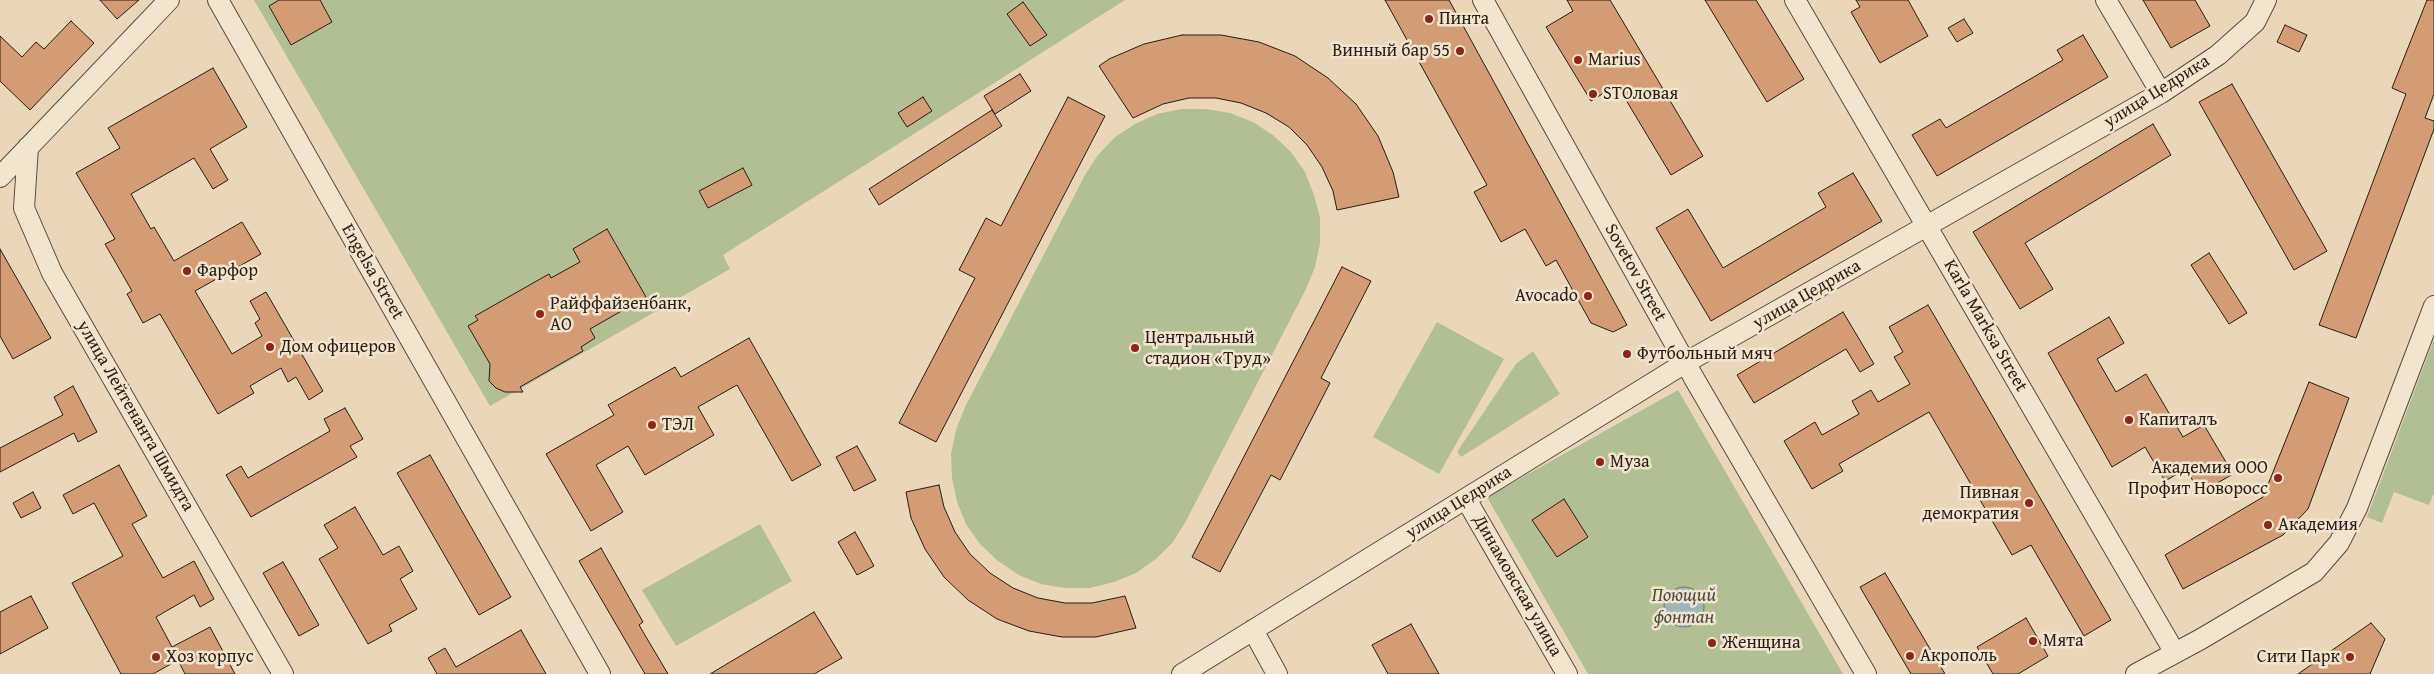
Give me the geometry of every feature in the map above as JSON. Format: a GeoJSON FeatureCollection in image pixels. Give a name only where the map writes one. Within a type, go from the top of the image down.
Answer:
{"type":"FeatureCollection","features":[{"type":"Feature","properties":{"kind":"street"},"geometry":{"type":"LineString","coordinates":[[0,177],[169,0]]}},
{"type":"Feature","properties":{"kind":"street","name":"Engelsa Street"},"geometry":{"type":"LineString","coordinates":[[218,0],[600,674]]}},
{"type":"Feature","properties":{"kind":"street","name":"Sovetov Street"},"geometry":{"type":"LineString","coordinates":[[1482,0],[1685,363],[1866,674]]}},
{"type":"Feature","properties":{"kind":"street","name":"Karla Marksa Street"},"geometry":{"type":"LineString","coordinates":[[1795,0],[2175,653]]}},
{"type":"Feature","properties":{"kind":"street"},"geometry":{"type":"LineString","coordinates":[[2106,0],[2161,93]]}},
{"type":"Feature","properties":{"kind":"street","name":"улица Цедрика"},"geometry":{"type":"LineString","coordinates":[[1182,674],[1685,363],[2161,93],[2218,55],[2248,29],[2255,22],[2266,0]]}},
{"type":"Feature","properties":{"kind":"street","name":"улица Лейтенанта Шмидта"},"geometry":{"type":"LineString","coordinates":[[28,147],[24,208],[52,273],[283,674]]}},
{"type":"Feature","properties":{"kind":"street"},"geometry":{"type":"LineString","coordinates":[[2136,674],[2314,572],[2339,543],[2357,508],[2434,306]]}},
{"type":"Feature","properties":{"kind":"street","name":"Динамовская улица"},"geometry":{"type":"LineString","coordinates":[[1466,499],[1567,674]]}},
{"type":"Feature","properties":{"kind":"street"},"geometry":{"type":"LineString","coordinates":[[1253,630],[1277,674]]}},
{"type":"Feature","properties":{"kind":"green space"},"geometry":{"type":"Polygon","coordinates":[[[254,0],[1125,0],[723,255],[730,269],[490,406],[254,0]]]}},
{"type":"Feature","properties":{"kind":"green space","name":"Центральный стадион «Труд»"},"geometry":{"type":"Polygon","coordinates":[[[1181,109],[1206,109],[1230,113],[1253,122],[1273,135],[1291,152],[1305,172],[1320,218],[1320,243],[1315,267],[1306,289],[1186,521],[1173,542],[1156,559],[1136,573],[1114,582],[1090,588],[1065,588],[1041,584],[1019,575],[998,561],[980,544],[966,524],[957,502],[952,478],[951,454],[956,430],[965,407],[1085,175],[1098,155],[1115,137],[1135,124],[1157,114],[1181,109]]]}},
{"type":"Feature","properties":{"kind":"green space"},"geometry":{"type":"Polygon","coordinates":[[[1437,322],[1504,359],[1439,474],[1373,437],[1437,322]]]}},
{"type":"Feature","properties":{"kind":"green space"},"geometry":{"type":"Polygon","coordinates":[[[2434,339],[2434,493],[2429,505],[2394,492],[2382,523],[2367,517],[2434,339]]]}},
{"type":"Feature","properties":{"kind":"green space"},"geometry":{"type":"Polygon","coordinates":[[[1533,351],[1560,394],[1461,457],[1457,452],[1516,364],[1533,351]]]}},
{"type":"Feature","properties":{"kind":"green space"},"geometry":{"type":"Polygon","coordinates":[[[1678,390],[1843,674],[1588,674],[1487,497],[1678,390]]]}},
{"type":"Feature","properties":{"kind":"green space"},"geometry":{"type":"Polygon","coordinates":[[[760,524],[792,581],[676,646],[642,590],[760,524]]]}},
{"type":"Feature","properties":{"kind":"water","name":"Поющий фонтан"},"geometry":{"type":"Polygon","coordinates":[[[1684,587],[1698,593],[1704,607],[1698,621],[1684,627],[1670,621],[1664,607],[1670,593],[1684,587]]]}},
{"type":"Feature","properties":{"kind":"building"},"geometry":{"type":"Polygon","coordinates":[[[100,0],[139,0],[117,19],[100,0]]]}},
{"type":"Feature","properties":{"kind":"building"},"geometry":{"type":"Polygon","coordinates":[[[279,0],[320,0],[332,22],[291,45],[269,6],[279,0]]]}},
{"type":"Feature","properties":{"kind":"building"},"geometry":{"type":"Polygon","coordinates":[[[1385,0],[1449,0],[1627,325],[1613,332],[1591,323],[1556,260],[1546,266],[1525,229],[1501,242],[1474,192],[1487,185],[1385,0]]]}},
{"type":"Feature","properties":{"kind":"building"},"geometry":{"type":"Polygon","coordinates":[[[1567,0],[1610,0],[1703,156],[1671,175],[1617,85],[1591,101],[1546,27],[1573,11],[1567,0]]]}},
{"type":"Feature","properties":{"kind":"building"},"geometry":{"type":"Polygon","coordinates":[[[1705,0],[1756,0],[1804,79],[1767,102],[1705,0]]]}},
{"type":"Feature","properties":{"kind":"building"},"geometry":{"type":"Polygon","coordinates":[[[1856,0],[1908,0],[1928,36],[1880,63],[1851,12],[1860,7],[1856,0]]]}},
{"type":"Feature","properties":{"kind":"building"},"geometry":{"type":"Polygon","coordinates":[[[2143,0],[2195,0],[2210,26],[2171,48],[2143,0]]]}},
{"type":"Feature","properties":{"kind":"building"},"geometry":{"type":"Polygon","coordinates":[[[2427,0],[2434,0],[2434,94],[2425,118],[2434,121],[2434,129],[2356,338],[2319,325],[2406,94],[2392,88],[2427,0]]]}},
{"type":"Feature","properties":{"kind":"building"},"geometry":{"type":"Polygon","coordinates":[[[1023,2],[1047,35],[1030,46],[1007,14],[1023,2]]]}},
{"type":"Feature","properties":{"kind":"building"},"geometry":{"type":"Polygon","coordinates":[[[1964,19],[1973,33],[1957,42],[1948,28],[1964,19]]]}},
{"type":"Feature","properties":{"kind":"building"},"geometry":{"type":"Polygon","coordinates":[[[71,21],[94,43],[30,110],[0,81],[0,36],[22,57],[36,42],[44,49],[71,21]]]}},
{"type":"Feature","properties":{"kind":"building"},"geometry":{"type":"Polygon","coordinates":[[[2285,25],[2307,35],[2299,52],[2277,42],[2285,25]]]}},
{"type":"Feature","properties":{"kind":"building"},"geometry":{"type":"Polygon","coordinates":[[[1182,35],[1221,35],[1259,42],[1295,56],[1328,78],[1356,104],[1378,136],[1393,172],[1399,197],[1337,210],[1333,191],[1322,167],[1307,145],[1289,127],[1266,113],[1241,103],[1216,98],[1189,98],[1163,104],[1133,118],[1099,66],[1109,59],[1144,44],[1182,35]]]}},
{"type":"Feature","properties":{"kind":"building"},"geometry":{"type":"Polygon","coordinates":[[[2083,35],[2108,77],[1937,176],[1912,135],[1940,119],[1946,128],[2063,60],[2057,50],[2083,35]]]}},
{"type":"Feature","properties":{"kind":"building"},"geometry":{"type":"Polygon","coordinates":[[[213,68],[247,127],[210,149],[228,180],[213,189],[194,158],[131,194],[151,229],[154,227],[174,261],[242,222],[261,254],[195,291],[232,354],[262,336],[255,323],[260,319],[250,301],[266,292],[323,391],[309,400],[296,377],[288,382],[281,368],[250,386],[254,393],[218,414],[160,314],[143,323],[127,294],[132,291],[105,244],[115,239],[76,173],[120,148],[108,128],[213,68]]]}},
{"type":"Feature","properties":{"kind":"building"},"geometry":{"type":"Polygon","coordinates":[[[1020,74],[1031,91],[995,114],[984,96],[1020,74]]]}},
{"type":"Feature","properties":{"kind":"building"},"geometry":{"type":"Polygon","coordinates":[[[2232,84],[2327,251],[2294,270],[2199,102],[2232,84]]]}},
{"type":"Feature","properties":{"kind":"building"},"geometry":{"type":"Polygon","coordinates":[[[923,97],[932,111],[907,127],[898,113],[923,97]]]}},
{"type":"Feature","properties":{"kind":"building"},"geometry":{"type":"Polygon","coordinates":[[[1068,97],[1105,116],[936,442],[899,423],[975,278],[959,270],[986,218],[1001,226],[1068,97]]]}},
{"type":"Feature","properties":{"kind":"building"},"geometry":{"type":"Polygon","coordinates":[[[992,110],[1002,126],[879,205],[869,189],[992,110]]]}},
{"type":"Feature","properties":{"kind":"building"},"geometry":{"type":"Polygon","coordinates":[[[2153,124],[2171,155],[2025,243],[2053,289],[2020,309],[1973,232],[2153,124]]]}},
{"type":"Feature","properties":{"kind":"building"},"geometry":{"type":"Polygon","coordinates":[[[743,168],[752,185],[708,208],[699,191],[743,168]]]}},
{"type":"Feature","properties":{"kind":"building"},"geometry":{"type":"Polygon","coordinates":[[[1853,173],[1882,221],[1711,321],[1656,228],[1688,209],[1723,268],[1826,207],[1818,193],[1853,173]]]}},
{"type":"Feature","properties":{"kind":"building"},"geometry":{"type":"Polygon","coordinates":[[[607,229],[646,297],[590,329],[595,338],[581,347],[583,351],[520,387],[523,392],[505,392],[496,388],[489,381],[490,364],[468,326],[478,320],[475,316],[549,274],[551,278],[580,262],[573,249],[607,229]]]}},
{"type":"Feature","properties":{"kind":"building"},"geometry":{"type":"Polygon","coordinates":[[[0,249],[51,338],[13,359],[0,336],[0,249]]]}},
{"type":"Feature","properties":{"kind":"building"},"geometry":{"type":"Polygon","coordinates":[[[2209,253],[2247,313],[2229,324],[2191,265],[2209,253]]]}},
{"type":"Feature","properties":{"kind":"building"},"geometry":{"type":"Polygon","coordinates":[[[1342,267],[1371,281],[1321,378],[1330,383],[1280,480],[1271,475],[1220,572],[1192,557],[1342,267]]]}},
{"type":"Feature","properties":{"kind":"building"},"geometry":{"type":"Polygon","coordinates":[[[1928,305],[2111,620],[2084,636],[2031,545],[2012,555],[1929,412],[1839,464],[1843,471],[1812,489],[1784,441],[1815,422],[1822,435],[1859,414],[1852,401],[1871,390],[1878,402],[1910,384],[1894,357],[1903,352],[1889,327],[1928,305]]]}},
{"type":"Feature","properties":{"kind":"building"},"geometry":{"type":"Polygon","coordinates":[[[1843,312],[1874,364],[1860,372],[1846,349],[1754,403],[1737,375],[1843,312]]]}},
{"type":"Feature","properties":{"kind":"building"},"geometry":{"type":"Polygon","coordinates":[[[2109,317],[2124,343],[2097,359],[2116,392],[2146,374],[2183,437],[2204,425],[2233,474],[2200,493],[2186,469],[2165,481],[2145,447],[2112,467],[2048,353],[2109,317]]]}},
{"type":"Feature","properties":{"kind":"building","name":"ТЭЛ"},"geometry":{"type":"Polygon","coordinates":[[[749,338],[821,465],[792,481],[737,385],[698,407],[714,435],[645,475],[628,446],[596,465],[623,512],[591,531],[546,454],[614,415],[608,405],[675,367],[681,377],[749,338]]]}},
{"type":"Feature","properties":{"kind":"building"},"geometry":{"type":"Polygon","coordinates":[[[2309,382],[2349,398],[2308,509],[2283,535],[2183,589],[2165,555],[2263,497],[2309,382]]]}},
{"type":"Feature","properties":{"kind":"building"},"geometry":{"type":"Polygon","coordinates":[[[73,386],[97,432],[78,442],[74,433],[0,472],[0,448],[63,415],[54,397],[73,386]]]}},
{"type":"Feature","properties":{"kind":"building"},"geometry":{"type":"Polygon","coordinates":[[[345,408],[363,439],[350,446],[357,457],[251,517],[226,475],[241,466],[248,478],[330,431],[324,419],[345,408]]]}},
{"type":"Feature","properties":{"kind":"building"},"geometry":{"type":"Polygon","coordinates":[[[857,446],[876,480],[854,491],[836,457],[857,446]]]}},
{"type":"Feature","properties":{"kind":"building"},"geometry":{"type":"Polygon","coordinates":[[[430,455],[511,597],[479,615],[397,473],[430,455]]]}},
{"type":"Feature","properties":{"kind":"building"},"geometry":{"type":"Polygon","coordinates":[[[119,465],[147,516],[132,524],[163,578],[194,561],[214,599],[200,607],[194,595],[156,617],[172,647],[210,627],[235,674],[185,674],[178,660],[153,674],[121,674],[72,583],[123,556],[94,503],[73,514],[63,495],[119,465]]]}},
{"type":"Feature","properties":{"kind":"building"},"geometry":{"type":"Polygon","coordinates":[[[939,485],[944,507],[955,532],[970,554],[990,573],[1013,588],[1038,598],[1065,603],[1092,603],[1125,596],[1136,628],[1096,637],[1062,637],[1029,631],[997,619],[968,600],[944,577],[925,549],[911,518],[906,492],[939,485]]]}},
{"type":"Feature","properties":{"kind":"building"},"geometry":{"type":"Polygon","coordinates":[[[33,492],[41,508],[21,518],[13,503],[33,492]]]}},
{"type":"Feature","properties":{"kind":"building"},"geometry":{"type":"Polygon","coordinates":[[[1564,499],[1588,537],[1557,557],[1532,520],[1564,499]]]}},
{"type":"Feature","properties":{"kind":"building"},"geometry":{"type":"Polygon","coordinates":[[[355,507],[383,555],[399,546],[413,571],[400,579],[417,609],[389,625],[392,631],[368,644],[319,559],[338,548],[324,525],[355,507]]]}},
{"type":"Feature","properties":{"kind":"building"},"geometry":{"type":"Polygon","coordinates":[[[855,532],[874,566],[857,575],[838,542],[855,532]]]}},
{"type":"Feature","properties":{"kind":"building"},"geometry":{"type":"Polygon","coordinates":[[[601,548],[643,622],[639,625],[668,674],[645,674],[579,561],[601,548]]]}},
{"type":"Feature","properties":{"kind":"building"},"geometry":{"type":"Polygon","coordinates":[[[283,562],[319,625],[299,636],[263,573],[283,562]]]}},
{"type":"Feature","properties":{"kind":"building"},"geometry":{"type":"Polygon","coordinates":[[[1885,573],[1945,674],[1911,674],[1860,587],[1885,573]]]}},
{"type":"Feature","properties":{"kind":"building"},"geometry":{"type":"Polygon","coordinates":[[[31,596],[48,628],[0,654],[0,612],[31,596]]]}},
{"type":"Feature","properties":{"kind":"building"},"geometry":{"type":"Polygon","coordinates":[[[814,612],[842,658],[814,674],[710,674],[814,612]]]}},
{"type":"Feature","properties":{"kind":"building"},"geometry":{"type":"Polygon","coordinates":[[[2026,618],[2048,656],[2018,674],[1993,674],[1977,647],[2026,618]]]}},
{"type":"Feature","properties":{"kind":"building","name":"Сити Парк"},"geometry":{"type":"Polygon","coordinates":[[[2371,623],[2385,639],[2370,674],[2298,674],[2371,623]]]}},
{"type":"Feature","properties":{"kind":"building"},"geometry":{"type":"Polygon","coordinates":[[[1411,624],[1439,674],[1388,674],[1372,645],[1411,624]]]}},
{"type":"Feature","properties":{"kind":"building"},"geometry":{"type":"Polygon","coordinates":[[[521,630],[546,674],[437,674],[428,658],[445,648],[456,667],[521,630]]]}},
{"type":"Feature","properties":{"kind":"place","name":"Пинта"},"geometry":{"type":"Point","coordinates":[1429,19]}},
{"type":"Feature","properties":{"kind":"place","name":"Винный бар 55"},"geometry":{"type":"Point","coordinates":[1460,51]}},
{"type":"Feature","properties":{"kind":"place","name":"Marius"},"geometry":{"type":"Point","coordinates":[1578,60]}},
{"type":"Feature","properties":{"kind":"place","name":"STOловая"},"geometry":{"type":"Point","coordinates":[1593,94]}},
{"type":"Feature","properties":{"kind":"place","name":"Фарфор"},"geometry":{"type":"Point","coordinates":[187,271]}},
{"type":"Feature","properties":{"kind":"place","name":"Avocado"},"geometry":{"type":"Point","coordinates":[1588,296]}},
{"type":"Feature","properties":{"kind":"place","name":"Райффайзенбанк, АО"},"geometry":{"type":"Point","coordinates":[540,314]}},
{"type":"Feature","properties":{"kind":"place","name":"Дом офицеров"},"geometry":{"type":"Point","coordinates":[270,347]}},
{"type":"Feature","properties":{"kind":"place","name":"Центральный стадион «Труд»"},"geometry":{"type":"Point","coordinates":[1135,348]}},
{"type":"Feature","properties":{"kind":"place","name":"Футбольный мяч"},"geometry":{"type":"Point","coordinates":[1627,354]}},
{"type":"Feature","properties":{"kind":"place","name":"Капиталъ"},"geometry":{"type":"Point","coordinates":[2129,420]}},
{"type":"Feature","properties":{"kind":"place","name":"ТЭЛ"},"geometry":{"type":"Point","coordinates":[652,425]}},
{"type":"Feature","properties":{"kind":"place","name":"Муза"},"geometry":{"type":"Point","coordinates":[1600,462]}},
{"type":"Feature","properties":{"kind":"place","name":"Академия ООО Профит Новоросс"},"geometry":{"type":"Point","coordinates":[2278,478]}},
{"type":"Feature","properties":{"kind":"place","name":"Пивная демократия"},"geometry":{"type":"Point","coordinates":[2029,503]}},
{"type":"Feature","properties":{"kind":"place","name":"Академия"},"geometry":{"type":"Point","coordinates":[2268,525]}},
{"type":"Feature","properties":{"kind":"place","name":"Мята"},"geometry":{"type":"Point","coordinates":[2033,641]}},
{"type":"Feature","properties":{"kind":"place","name":"Женщина"},"geometry":{"type":"Point","coordinates":[1712,643]}},
{"type":"Feature","properties":{"kind":"place","name":"Акрополь"},"geometry":{"type":"Point","coordinates":[1910,656]}},
{"type":"Feature","properties":{"kind":"place","name":"Хоз корпус"},"geometry":{"type":"Point","coordinates":[156,657]}},
{"type":"Feature","properties":{"kind":"place","name":"Сити Парк"},"geometry":{"type":"Point","coordinates":[2350,657]}}]}
